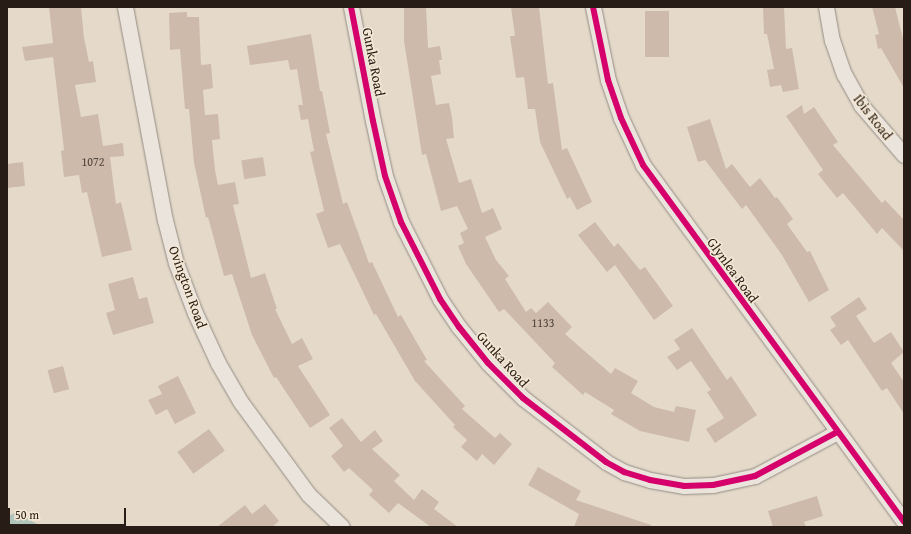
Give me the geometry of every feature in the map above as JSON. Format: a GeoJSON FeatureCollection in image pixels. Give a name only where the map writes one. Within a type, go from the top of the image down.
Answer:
{"type":"FeatureCollection","features":[{"type":"Feature","properties":{"kind":"street","name":"Ovington Road"},"geometry":{"type":"LineString","coordinates":[[125,7],[165,220],[176,263],[195,313],[218,363],[244,407],[308,494],[342,527]]}},
{"type":"Feature","properties":{"kind":"street","name":"Gunka Road"},"geometry":{"type":"LineString","coordinates":[[351,7],[385,176],[401,222],[440,299],[459,327],[488,363],[523,398],[606,462],[644,478],[684,486],[713,486],[755,476],[837,432]]}},
{"type":"Feature","properties":{"kind":"street","name":"Glynlea Road"},"geometry":{"type":"LineString","coordinates":[[593,7],[608,80],[621,118],[643,165],[904,522]]}},
{"type":"Feature","properties":{"kind":"street","name":"Ibis Road"},"geometry":{"type":"LineString","coordinates":[[826,7],[832,40],[844,74],[861,105],[904,155]]}},
{"type":"Feature","properties":{"kind":"shaded area"},"geometry":{"type":"Polygon","coordinates":[[[16,512],[42,527],[7,527],[7,517],[16,512]]]}},
{"type":"Feature","properties":{"kind":"building"},"geometry":{"type":"Polygon","coordinates":[[[49,7],[81,7],[84,38],[89,62],[93,61],[96,82],[75,85],[81,117],[98,114],[103,146],[123,143],[124,156],[110,157],[116,204],[121,202],[132,250],[102,257],[87,192],[82,193],[79,175],[64,177],[61,151],[64,150],[53,57],[25,61],[22,47],[53,43],[49,7]]]}},
{"type":"Feature","properties":{"kind":"building"},"geometry":{"type":"Polygon","coordinates":[[[404,7],[426,7],[428,48],[440,46],[442,60],[439,60],[441,74],[431,76],[436,105],[449,103],[454,138],[446,139],[459,183],[471,179],[482,213],[493,208],[502,229],[485,237],[496,260],[509,276],[505,279],[526,312],[531,308],[536,313],[548,302],[572,327],[565,334],[611,374],[615,368],[638,381],[631,393],[654,407],[674,412],[676,406],[696,410],[689,442],[640,431],[611,414],[614,410],[585,392],[583,395],[552,367],[555,363],[504,309],[499,312],[466,264],[458,246],[464,243],[460,233],[468,229],[457,206],[441,211],[426,154],[422,155],[404,41],[404,7]]]}},
{"type":"Feature","properties":{"kind":"building"},"geometry":{"type":"Polygon","coordinates":[[[511,7],[539,7],[548,84],[553,83],[562,150],[567,148],[592,202],[577,210],[570,197],[567,199],[540,142],[535,109],[528,109],[524,77],[516,78],[510,36],[515,36],[511,7]]]}},
{"type":"Feature","properties":{"kind":"building"},"geometry":{"type":"Polygon","coordinates":[[[763,7],[784,7],[786,49],[792,48],[799,89],[783,92],[781,85],[770,87],[767,70],[774,69],[767,34],[764,34],[763,7]]]}},
{"type":"Feature","properties":{"kind":"building"},"geometry":{"type":"Polygon","coordinates":[[[872,7],[895,7],[904,43],[904,88],[881,48],[878,49],[875,35],[879,34],[872,7]]]}},
{"type":"Feature","properties":{"kind":"building"},"geometry":{"type":"Polygon","coordinates":[[[645,11],[669,11],[669,57],[645,57],[645,11]]]}},
{"type":"Feature","properties":{"kind":"building"},"geometry":{"type":"Polygon","coordinates":[[[187,12],[187,17],[199,17],[201,65],[211,64],[213,88],[203,90],[205,115],[218,114],[220,139],[212,140],[215,170],[218,185],[235,182],[239,204],[233,205],[251,278],[265,273],[277,309],[275,309],[292,344],[302,338],[313,359],[298,366],[330,415],[310,428],[276,377],[274,378],[252,335],[232,274],[224,276],[208,217],[206,218],[194,163],[189,109],[185,109],[180,49],[170,50],[169,13],[187,12]]]}},
{"type":"Feature","properties":{"kind":"building"},"geometry":{"type":"Polygon","coordinates":[[[311,34],[320,91],[322,91],[330,133],[326,134],[343,204],[347,202],[369,263],[372,262],[398,317],[401,315],[427,360],[424,361],[465,406],[462,409],[495,438],[500,433],[512,444],[494,465],[482,454],[477,461],[461,447],[467,440],[453,427],[455,425],[415,381],[376,314],[374,315],[340,244],[328,248],[316,214],[324,211],[310,152],[314,151],[308,119],[301,120],[298,105],[303,105],[297,69],[290,70],[288,60],[250,65],[247,46],[311,34]]]}},
{"type":"Feature","properties":{"kind":"building"},"geometry":{"type":"Polygon","coordinates":[[[802,105],[804,114],[814,107],[838,142],[833,145],[882,203],[885,200],[904,220],[904,251],[882,228],[877,234],[843,193],[837,198],[818,174],[823,170],[786,116],[802,105]]]}},
{"type":"Feature","properties":{"kind":"building"},"geometry":{"type":"Polygon","coordinates":[[[710,119],[726,169],[732,164],[750,187],[760,178],[775,198],[777,197],[793,219],[787,224],[807,252],[810,251],[829,290],[809,302],[782,255],[746,205],[742,209],[705,160],[698,162],[687,127],[710,119]]]}},
{"type":"Feature","properties":{"kind":"building"},"geometry":{"type":"Polygon","coordinates":[[[263,157],[266,176],[244,179],[241,160],[263,157]]]}},
{"type":"Feature","properties":{"kind":"building"},"geometry":{"type":"Polygon","coordinates":[[[23,162],[25,186],[7,188],[7,164],[23,162]]]}},
{"type":"Feature","properties":{"kind":"building"},"geometry":{"type":"Polygon","coordinates":[[[595,222],[614,247],[618,243],[640,270],[645,267],[673,306],[654,320],[615,265],[607,272],[578,235],[595,222]]]}},
{"type":"Feature","properties":{"kind":"building"},"geometry":{"type":"Polygon","coordinates":[[[133,277],[139,299],[147,297],[154,323],[113,335],[106,313],[115,310],[108,284],[133,277]]]}},
{"type":"Feature","properties":{"kind":"building"},"geometry":{"type":"Polygon","coordinates":[[[859,297],[867,309],[856,316],[874,343],[891,332],[904,352],[891,363],[904,382],[904,414],[887,388],[882,391],[848,340],[841,345],[830,330],[836,326],[830,317],[859,297]]]}},
{"type":"Feature","properties":{"kind":"building"},"geometry":{"type":"Polygon","coordinates":[[[692,328],[727,380],[731,376],[757,415],[715,443],[706,429],[724,418],[707,392],[711,390],[691,361],[677,370],[667,357],[680,349],[674,340],[692,328]]]}},
{"type":"Feature","properties":{"kind":"building"},"geometry":{"type":"Polygon","coordinates":[[[63,366],[69,389],[54,393],[48,370],[63,366]]]}},
{"type":"Feature","properties":{"kind":"building"},"geometry":{"type":"Polygon","coordinates":[[[178,376],[196,413],[175,424],[167,409],[156,415],[148,400],[162,394],[158,386],[178,376]]]}},
{"type":"Feature","properties":{"kind":"building"},"geometry":{"type":"Polygon","coordinates":[[[342,418],[361,442],[375,430],[383,441],[372,449],[400,475],[394,481],[414,500],[422,489],[439,502],[434,509],[458,527],[431,527],[398,503],[389,513],[369,495],[373,490],[349,468],[344,472],[331,456],[343,446],[329,428],[342,418]]]}},
{"type":"Feature","properties":{"kind":"building"},"geometry":{"type":"Polygon","coordinates":[[[209,429],[225,451],[193,474],[177,452],[209,429]]]}},
{"type":"Feature","properties":{"kind":"building"},"geometry":{"type":"Polygon","coordinates":[[[538,467],[581,491],[576,500],[651,525],[650,527],[574,527],[579,514],[528,485],[538,467]]]}},
{"type":"Feature","properties":{"kind":"building"},"geometry":{"type":"Polygon","coordinates":[[[817,496],[823,516],[804,522],[806,527],[773,527],[768,511],[817,496]]]}},
{"type":"Feature","properties":{"kind":"building"},"geometry":{"type":"Polygon","coordinates":[[[265,504],[279,521],[272,527],[217,527],[245,505],[252,514],[265,504]]]}},
{"type":"Feature","properties":{"kind":"cycle path"},"geometry":{"type":"LineString","coordinates":[[351,7],[385,176],[401,222],[440,299],[459,327],[488,363],[523,398],[606,462],[624,472],[650,480],[684,486],[713,485],[755,476],[837,432]]}},
{"type":"Feature","properties":{"kind":"cycle path"},"geometry":{"type":"LineString","coordinates":[[593,7],[608,80],[621,118],[643,165],[904,522]]}}]}
